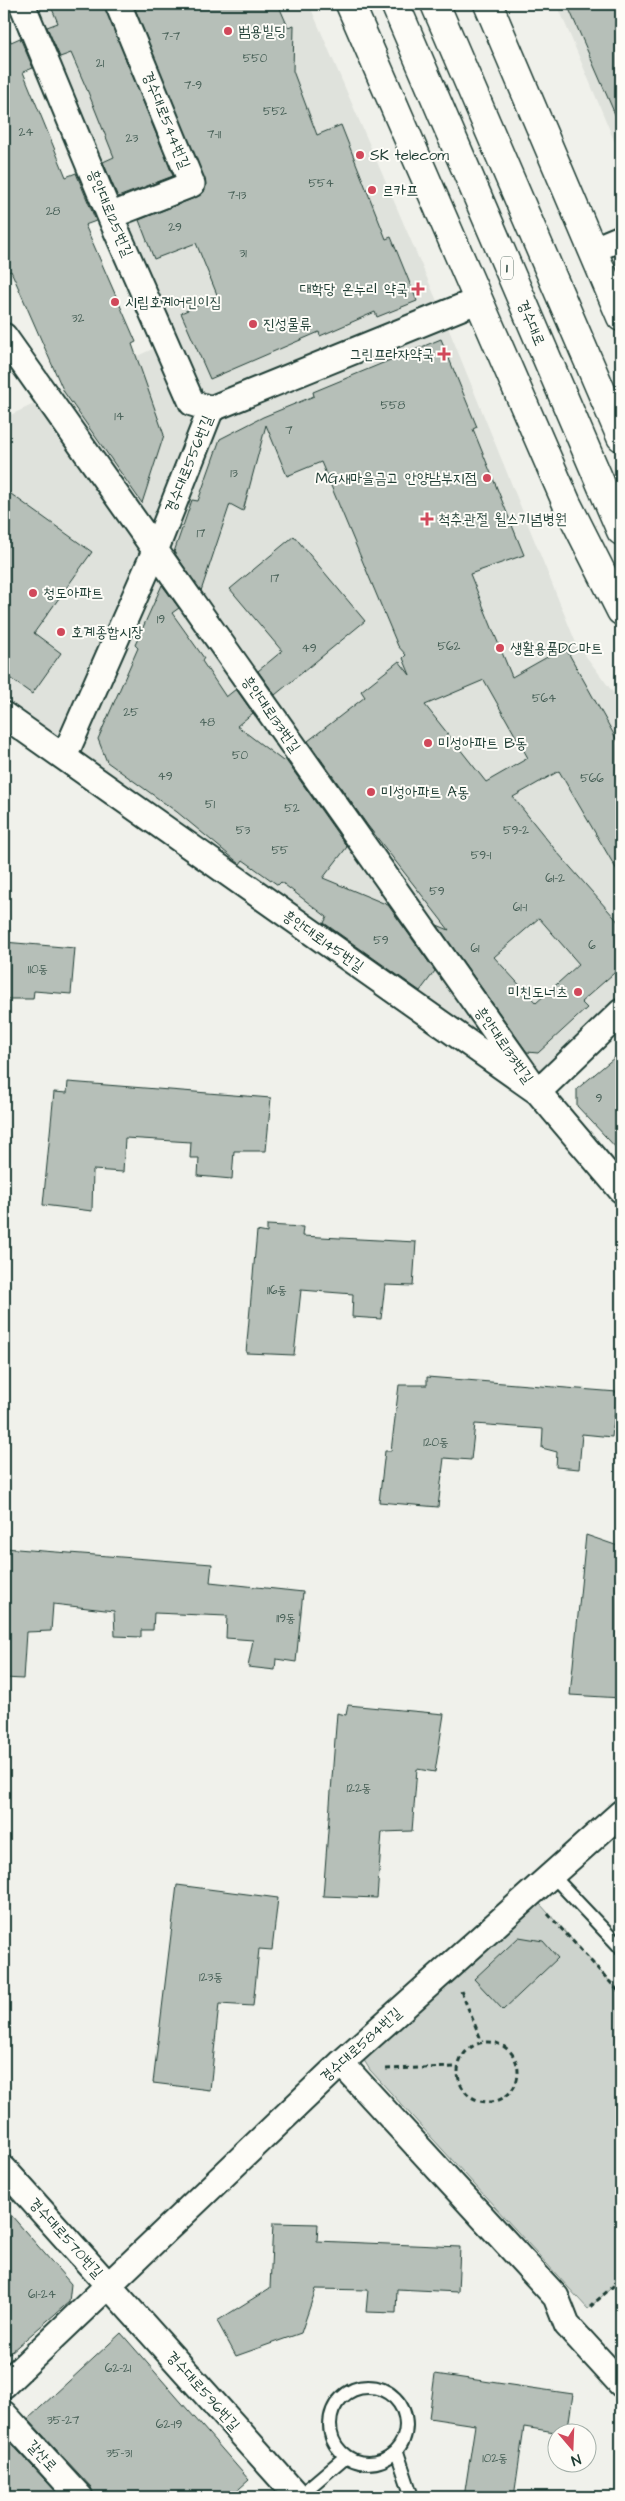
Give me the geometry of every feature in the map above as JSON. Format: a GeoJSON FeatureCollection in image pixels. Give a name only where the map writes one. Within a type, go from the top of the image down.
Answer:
{"type":"FeatureCollection","features":[{"type":"Feature","properties":{"kind":"main road"},"geometry":{"type":"LineString","coordinates":[[350,4],[567,504],[621,611]]}},
{"type":"Feature","properties":{"kind":"main road","name":"경수대로"},"geometry":{"type":"LineString","coordinates":[[395,4],[621,531]]}},
{"type":"Feature","properties":{"kind":"main road"},"geometry":{"type":"LineString","coordinates":[[435,4],[621,437]]}},
{"type":"Feature","properties":{"kind":"main road"},"geometry":{"type":"LineString","coordinates":[[488,4],[621,316]]}},
{"type":"Feature","properties":{"kind":"street","name":"흥안대로125번길"},"geometry":{"type":"LineString","coordinates":[[22,4],[110,216],[192,403],[211,409]]}},
{"type":"Feature","properties":{"kind":"street","name":"경수대로544번길"},"geometry":{"type":"LineString","coordinates":[[110,216],[192,184],[118,4]]}},
{"type":"Feature","properties":{"kind":"street"},"geometry":{"type":"LineString","coordinates":[[592,250],[621,238]]}},
{"type":"Feature","properties":{"kind":"street","name":"경수대로556번길"},"geometry":{"type":"LineString","coordinates":[[64,757],[155,551],[211,409],[479,300]]}},
{"type":"Feature","properties":{"kind":"street","name":"흥안대로133번길"},"geometry":{"type":"LineString","coordinates":[[4,336],[538,1092]]}},
{"type":"Feature","properties":{"kind":"street","name":"흥안대로145번길"},"geometry":{"type":"LineString","coordinates":[[4,715],[538,1092],[621,1190]]}},
{"type":"Feature","properties":{"kind":"street"},"geometry":{"type":"LineString","coordinates":[[538,1092],[621,1012]]}},
{"type":"Feature","properties":{"kind":"street","name":"경수대로584번길"},"geometry":{"type":"LineString","coordinates":[[4,2384],[341,2063],[621,1813]]}},
{"type":"Feature","properties":{"kind":"street"},"geometry":{"type":"LineString","coordinates":[[341,2063],[556,2297],[567,2325],[621,2384]]}},
{"type":"Feature","properties":{"kind":"street","name":"경수대로570번길"},"geometry":{"type":"LineString","coordinates":[[4,2169],[108,2285]]}},
{"type":"Feature","properties":{"kind":"street","name":"경수대로596번길"},"geometry":{"type":"LineString","coordinates":[[108,2285],[298,2497]]}},
{"type":"Feature","properties":{"kind":"street","name":"갈산로"},"geometry":{"type":"LineString","coordinates":[[4,2414],[80,2497]]}},
{"type":"Feature","properties":{"kind":"lane"},"geometry":{"type":"LineString","coordinates":[[552,1875],[621,1948]]}},
{"type":"Feature","properties":{"kind":"lane"},"geometry":{"type":"LineString","coordinates":[[364,2386],[383,2388],[398,2400],[406,2416],[406,2435],[397,2452],[382,2462],[363,2464],[345,2457],[333,2443],[329,2425],[334,2406],[346,2392],[364,2386]]}},
{"type":"Feature","properties":{"kind":"lane"},"geometry":{"type":"LineString","coordinates":[[397,2452],[412,2497]]}},
{"type":"Feature","properties":{"kind":"lane"},"geometry":{"type":"LineString","coordinates":[[298,2497],[345,2457]]}},
{"type":"Feature","properties":{"kind":"path"},"geometry":{"type":"LineString","coordinates":[[544,1910],[621,1994]]}},
{"type":"Feature","properties":{"kind":"path"},"geometry":{"type":"LineString","coordinates":[[459,1987],[482,2042]]}},
{"type":"Feature","properties":{"kind":"path"},"geometry":{"type":"LineString","coordinates":[[494,2041],[505,2046],[513,2054],[518,2065],[519,2076],[514,2088],[506,2097],[495,2102],[478,2100],[463,2090],[458,2079],[458,2067],[462,2055],[471,2047],[482,2042],[494,2041]]}},
{"type":"Feature","properties":{"kind":"path"},"geometry":{"type":"LineString","coordinates":[[380,2069],[458,2067]]}},
{"type":"Feature","properties":{"kind":"path"},"geometry":{"type":"LineString","coordinates":[[588,2309],[621,2279]]}},
{"type":"Feature","properties":{"kind":"shaded area"},"geometry":{"type":"Polygon","coordinates":[[[22,4],[309,4],[443,315],[576,643],[621,703],[621,1012],[538,1092],[4,713],[4,418],[161,345],[22,4]]]}},
{"type":"Feature","properties":{"kind":"shaded area"},"geometry":{"type":"Polygon","coordinates":[[[557,4],[621,4],[621,157],[557,4]]]}},
{"type":"Feature","properties":{"kind":"shaded area"},"geometry":{"type":"Polygon","coordinates":[[[531,1894],[621,1994],[621,2279],[588,2309],[370,2070],[357,2049],[531,1894]]]}},
{"type":"Feature","properties":{"kind":"building"},"geometry":{"type":"Polygon","coordinates":[[[50,4],[104,4],[173,176],[118,197],[103,162],[114,157],[88,92],[71,53],[60,57],[47,27],[58,23],[50,4]]]}},
{"type":"Feature","properties":{"kind":"building"},"geometry":{"type":"Polygon","coordinates":[[[133,4],[278,4],[288,27],[294,25],[293,71],[317,135],[341,125],[386,239],[391,237],[417,301],[377,317],[375,312],[320,336],[319,332],[210,379],[181,313],[218,297],[196,243],[154,259],[139,220],[197,197],[204,192],[206,186],[133,4]]]}},
{"type":"Feature","properties":{"kind":"building"},"geometry":{"type":"Polygon","coordinates":[[[567,4],[621,4],[621,128],[567,4]]]}},
{"type":"Feature","properties":{"kind":"building"},"geometry":{"type":"Polygon","coordinates":[[[4,26],[11,42],[20,38],[33,68],[23,72],[66,177],[76,173],[96,221],[85,225],[136,342],[132,344],[164,435],[142,503],[64,392],[11,271],[4,274],[4,26]]]}},
{"type":"Feature","properties":{"kind":"building"},"geometry":{"type":"Polygon","coordinates":[[[441,339],[477,427],[473,429],[524,555],[470,574],[512,677],[565,647],[621,747],[621,877],[559,771],[513,797],[557,852],[621,925],[621,967],[581,1002],[587,1008],[538,1053],[527,1052],[437,925],[449,930],[368,826],[308,741],[365,697],[361,691],[399,661],[410,675],[403,658],[406,655],[398,646],[321,462],[287,476],[266,425],[243,511],[230,504],[201,591],[174,552],[192,500],[198,501],[220,439],[263,417],[314,396],[313,392],[441,339]],[[484,680],[425,705],[486,782],[528,758],[484,680]],[[539,918],[494,957],[536,1003],[579,964],[539,918]]]}},
{"type":"Feature","properties":{"kind":"building","name":"청도아파트"},"geometry":{"type":"Polygon","coordinates":[[[4,489],[92,552],[34,633],[61,653],[32,694],[4,674],[4,489]]]}},
{"type":"Feature","properties":{"kind":"building"},"geometry":{"type":"Polygon","coordinates":[[[294,536],[365,621],[275,695],[258,671],[282,651],[230,589],[294,536]]]}},
{"type":"Feature","properties":{"kind":"building"},"geometry":{"type":"Polygon","coordinates":[[[162,585],[179,608],[172,613],[204,658],[202,661],[226,697],[236,689],[253,713],[237,726],[283,761],[285,759],[347,847],[323,878],[388,905],[435,971],[420,991],[324,923],[327,917],[281,882],[278,885],[243,860],[240,864],[177,812],[107,762],[98,739],[138,648],[135,645],[162,585]]]}},
{"type":"Feature","properties":{"kind":"building"},"geometry":{"type":"Polygon","coordinates":[[[4,942],[75,948],[71,994],[34,991],[33,999],[4,999],[4,942]]]}},
{"type":"Feature","properties":{"kind":"building"},"geometry":{"type":"Polygon","coordinates":[[[621,1052],[621,1153],[577,1106],[577,1089],[621,1052]]]}},
{"type":"Feature","properties":{"kind":"building"},"geometry":{"type":"Polygon","coordinates":[[[68,1082],[271,1098],[266,1151],[234,1151],[232,1179],[198,1176],[199,1158],[190,1158],[191,1142],[125,1138],[123,1172],[93,1170],[92,1211],[43,1205],[54,1092],[67,1093],[68,1082]]]}},
{"type":"Feature","properties":{"kind":"building"},"geometry":{"type":"Polygon","coordinates":[[[267,1225],[303,1227],[302,1236],[416,1242],[413,1286],[385,1285],[381,1319],[352,1317],[353,1294],[301,1290],[294,1355],[246,1353],[257,1231],[267,1233],[267,1225]]]}},
{"type":"Feature","properties":{"kind":"building"},"geometry":{"type":"Polygon","coordinates":[[[427,1377],[617,1392],[612,1437],[582,1434],[579,1469],[556,1467],[557,1452],[542,1448],[543,1429],[475,1424],[471,1460],[444,1458],[438,1507],[379,1502],[385,1451],[391,1451],[399,1385],[427,1385],[427,1377]]]}},
{"type":"Feature","properties":{"kind":"building"},"geometry":{"type":"Polygon","coordinates":[[[586,1535],[621,1547],[621,1698],[570,1695],[586,1535]]]}},
{"type":"Feature","properties":{"kind":"building"},"geometry":{"type":"Polygon","coordinates":[[[4,1548],[212,1564],[210,1582],[303,1592],[296,1662],[276,1659],[275,1670],[248,1667],[253,1640],[226,1638],[227,1616],[154,1613],[153,1630],[141,1630],[141,1637],[115,1636],[114,1611],[53,1604],[51,1631],[26,1632],[23,1679],[4,1678],[4,1548]]]}},
{"type":"Feature","properties":{"kind":"building"},"geometry":{"type":"Polygon","coordinates":[[[348,1705],[444,1714],[435,1772],[417,1769],[412,1831],[382,1832],[377,1898],[323,1896],[337,1713],[346,1715],[348,1705]]]}},
{"type":"Feature","properties":{"kind":"building"},"geometry":{"type":"Polygon","coordinates":[[[177,1885],[278,1898],[272,1950],[259,1949],[253,2006],[219,2004],[210,2090],[153,2083],[177,1885]]]}},
{"type":"Feature","properties":{"kind":"building"},"geometry":{"type":"Polygon","coordinates":[[[519,1937],[543,1941],[558,1958],[503,2010],[474,1979],[519,1937]]]}},
{"type":"Feature","properties":{"kind":"building"},"geometry":{"type":"Polygon","coordinates":[[[4,2207],[71,2284],[69,2302],[4,2358],[4,2207]]]}},
{"type":"Feature","properties":{"kind":"building"},"geometry":{"type":"Polygon","coordinates":[[[273,2223],[318,2224],[317,2241],[460,2247],[458,2292],[397,2289],[396,2313],[366,2312],[368,2290],[316,2289],[301,2333],[236,2356],[217,2321],[270,2288],[273,2223]]]}},
{"type":"Feature","properties":{"kind":"building"},"geometry":{"type":"Polygon","coordinates":[[[121,2333],[249,2480],[230,2497],[94,2497],[91,2487],[28,2419],[121,2333]]]}},
{"type":"Feature","properties":{"kind":"building"},"geometry":{"type":"Polygon","coordinates":[[[435,2374],[573,2394],[568,2424],[548,2424],[548,2431],[524,2427],[514,2497],[464,2497],[475,2425],[429,2418],[435,2374]]]}},
{"type":"Feature","properties":{"kind":"building"},"geometry":{"type":"Polygon","coordinates":[[[6,2438],[61,2497],[4,2497],[4,2440],[6,2438]]]}},
{"type":"Feature","properties":{"kind":"place","name":"범용빌딩"},"geometry":{"type":"Point","coordinates":[228,31]}},
{"type":"Feature","properties":{"kind":"place","name":"SK telecom"},"geometry":{"type":"Point","coordinates":[360,155]}},
{"type":"Feature","properties":{"kind":"place","name":"르카프"},"geometry":{"type":"Point","coordinates":[372,190]}},
{"type":"Feature","properties":{"kind":"place","name":"대학당 온누리 약국"},"geometry":{"type":"Point","coordinates":[418,289]}},
{"type":"Feature","properties":{"kind":"place","name":"시립호계어린이집"},"geometry":{"type":"Point","coordinates":[115,302]}},
{"type":"Feature","properties":{"kind":"place","name":"진성물류"},"geometry":{"type":"Point","coordinates":[253,324]}},
{"type":"Feature","properties":{"kind":"place","name":"그린프라자약국"},"geometry":{"type":"Point","coordinates":[444,354]}},
{"type":"Feature","properties":{"kind":"place","name":"MG새마을금고 안양남부지점"},"geometry":{"type":"Point","coordinates":[487,478]}},
{"type":"Feature","properties":{"kind":"place","name":"척추.관절 윌스기념병원"},"geometry":{"type":"Point","coordinates":[427,519]}},
{"type":"Feature","properties":{"kind":"place","name":"청도아파트"},"geometry":{"type":"Point","coordinates":[33,593]}},
{"type":"Feature","properties":{"kind":"place","name":"호계종합시장"},"geometry":{"type":"Point","coordinates":[61,632]}},
{"type":"Feature","properties":{"kind":"place","name":"생활용품DC마트"},"geometry":{"type":"Point","coordinates":[500,648]}},
{"type":"Feature","properties":{"kind":"place","name":"미성아파트 B동"},"geometry":{"type":"Point","coordinates":[428,743]}},
{"type":"Feature","properties":{"kind":"place","name":"미성아파트 A동"},"geometry":{"type":"Point","coordinates":[371,792]}},
{"type":"Feature","properties":{"kind":"place","name":"미친도너츠"},"geometry":{"type":"Point","coordinates":[578,992]}}]}
